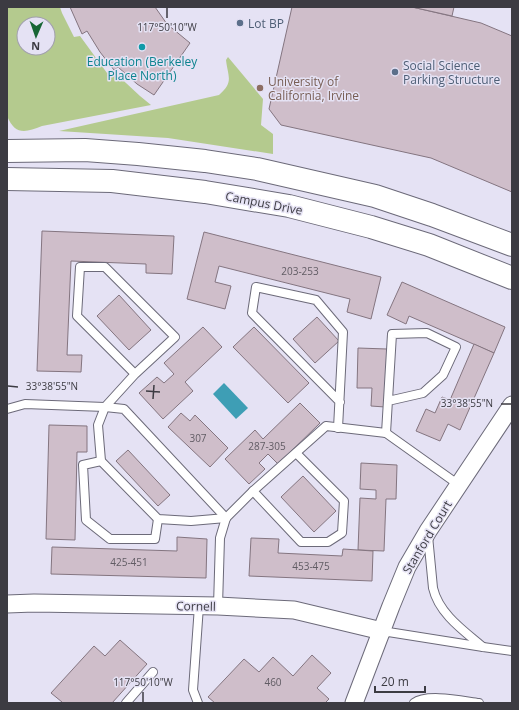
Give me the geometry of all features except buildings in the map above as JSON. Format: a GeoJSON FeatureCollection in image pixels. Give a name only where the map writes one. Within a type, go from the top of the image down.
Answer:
{"type":"FeatureCollection","features":[{"type":"Feature","properties":{"kind":"main road"},"geometry":{"type":"LineString","coordinates":[[7,151],[85,150],[205,161],[257,168],[375,196],[512,245]]}},
{"type":"Feature","properties":{"kind":"main road","name":"Campus Drive"},"geometry":{"type":"LineString","coordinates":[[7,179],[112,181],[205,192],[289,206],[371,227],[421,243],[512,278]]}},
{"type":"Feature","properties":{"kind":"street","name":"Stanford Court"},"geometry":{"type":"LineString","coordinates":[[354,703],[408,567],[428,531],[512,405]]}},
{"type":"Feature","properties":{"kind":"street","name":"Cornell"},"geometry":{"type":"LineString","coordinates":[[7,604],[34,603],[218,606],[294,610],[382,630]]}},
{"type":"Feature","properties":{"kind":"lane"},"geometry":{"type":"LineString","coordinates":[[135,374],[77,316],[80,267],[105,267],[175,337],[135,374],[105,407],[98,425],[101,461],[158,519],[191,521],[226,518]]}},
{"type":"Feature","properties":{"kind":"lane"},"geometry":{"type":"LineString","coordinates":[[338,428],[340,402],[343,332],[316,300],[256,287],[252,313],[340,402]]}},
{"type":"Feature","properties":{"kind":"lane"},"geometry":{"type":"LineString","coordinates":[[386,433],[392,334],[427,333],[456,347],[443,375],[423,393],[388,401]]}},
{"type":"Feature","properties":{"kind":"lane"},"geometry":{"type":"LineString","coordinates":[[7,409],[26,404],[105,407],[124,410],[226,518]]}},
{"type":"Feature","properties":{"kind":"lane"},"geometry":{"type":"LineString","coordinates":[[218,606],[220,538],[226,518],[253,491],[326,426],[386,433],[459,485]]}},
{"type":"Feature","properties":{"kind":"lane"},"geometry":{"type":"LineString","coordinates":[[253,491],[301,542],[328,542],[342,533],[344,501],[296,453]]}},
{"type":"Feature","properties":{"kind":"lane"},"geometry":{"type":"LineString","coordinates":[[101,461],[84,465],[86,520],[110,539],[155,539],[158,519]]}},
{"type":"Feature","properties":{"kind":"lane"},"geometry":{"type":"LineString","coordinates":[[428,531],[431,574],[435,595],[440,606],[449,618],[483,648]]}},
{"type":"Feature","properties":{"kind":"lane"},"geometry":{"type":"LineString","coordinates":[[198,703],[193,690],[199,606]]}},
{"type":"Feature","properties":{"kind":"lane"},"geometry":{"type":"LineString","coordinates":[[382,630],[483,648],[512,651]]}},
{"type":"Feature","properties":{"kind":"lane"},"geometry":{"type":"LineString","coordinates":[[126,703],[154,672]]}},
{"type":"Feature","properties":{"kind":"lane"},"geometry":{"type":"LineString","coordinates":[[414,703],[422,699],[431,698],[479,703]]}},
{"type":"Feature","properties":{"kind":"green space"},"geometry":{"type":"Polygon","coordinates":[[[7,7],[60,7],[74,37],[80,36],[107,73],[112,70],[151,105],[42,126],[26,131],[21,131],[13,127],[7,116],[7,7]]]}},
{"type":"Feature","properties":{"kind":"green space"},"geometry":{"type":"Polygon","coordinates":[[[228,57],[263,99],[261,125],[273,134],[273,154],[168,138],[59,131],[219,95],[227,86],[229,79],[226,60],[228,57]]]}},
{"type":"Feature","properties":{"kind":"water"},"geometry":{"type":"Polygon","coordinates":[[[224,383],[248,408],[236,419],[213,394],[224,383]]]}},
{"type":"Feature","properties":{"kind":"place","name":"Lot BP"},"geometry":{"type":"Point","coordinates":[240,23]}},
{"type":"Feature","properties":{"kind":"place","name":"Education (Berkeley Place North)"},"geometry":{"type":"Point","coordinates":[142,47]}},
{"type":"Feature","properties":{"kind":"place","name":"Social Science Parking Structure"},"geometry":{"type":"Point","coordinates":[395,72]}},
{"type":"Feature","properties":{"kind":"place","name":"University of California, Irvine"},"geometry":{"type":"Point","coordinates":[260,88]}}]}
